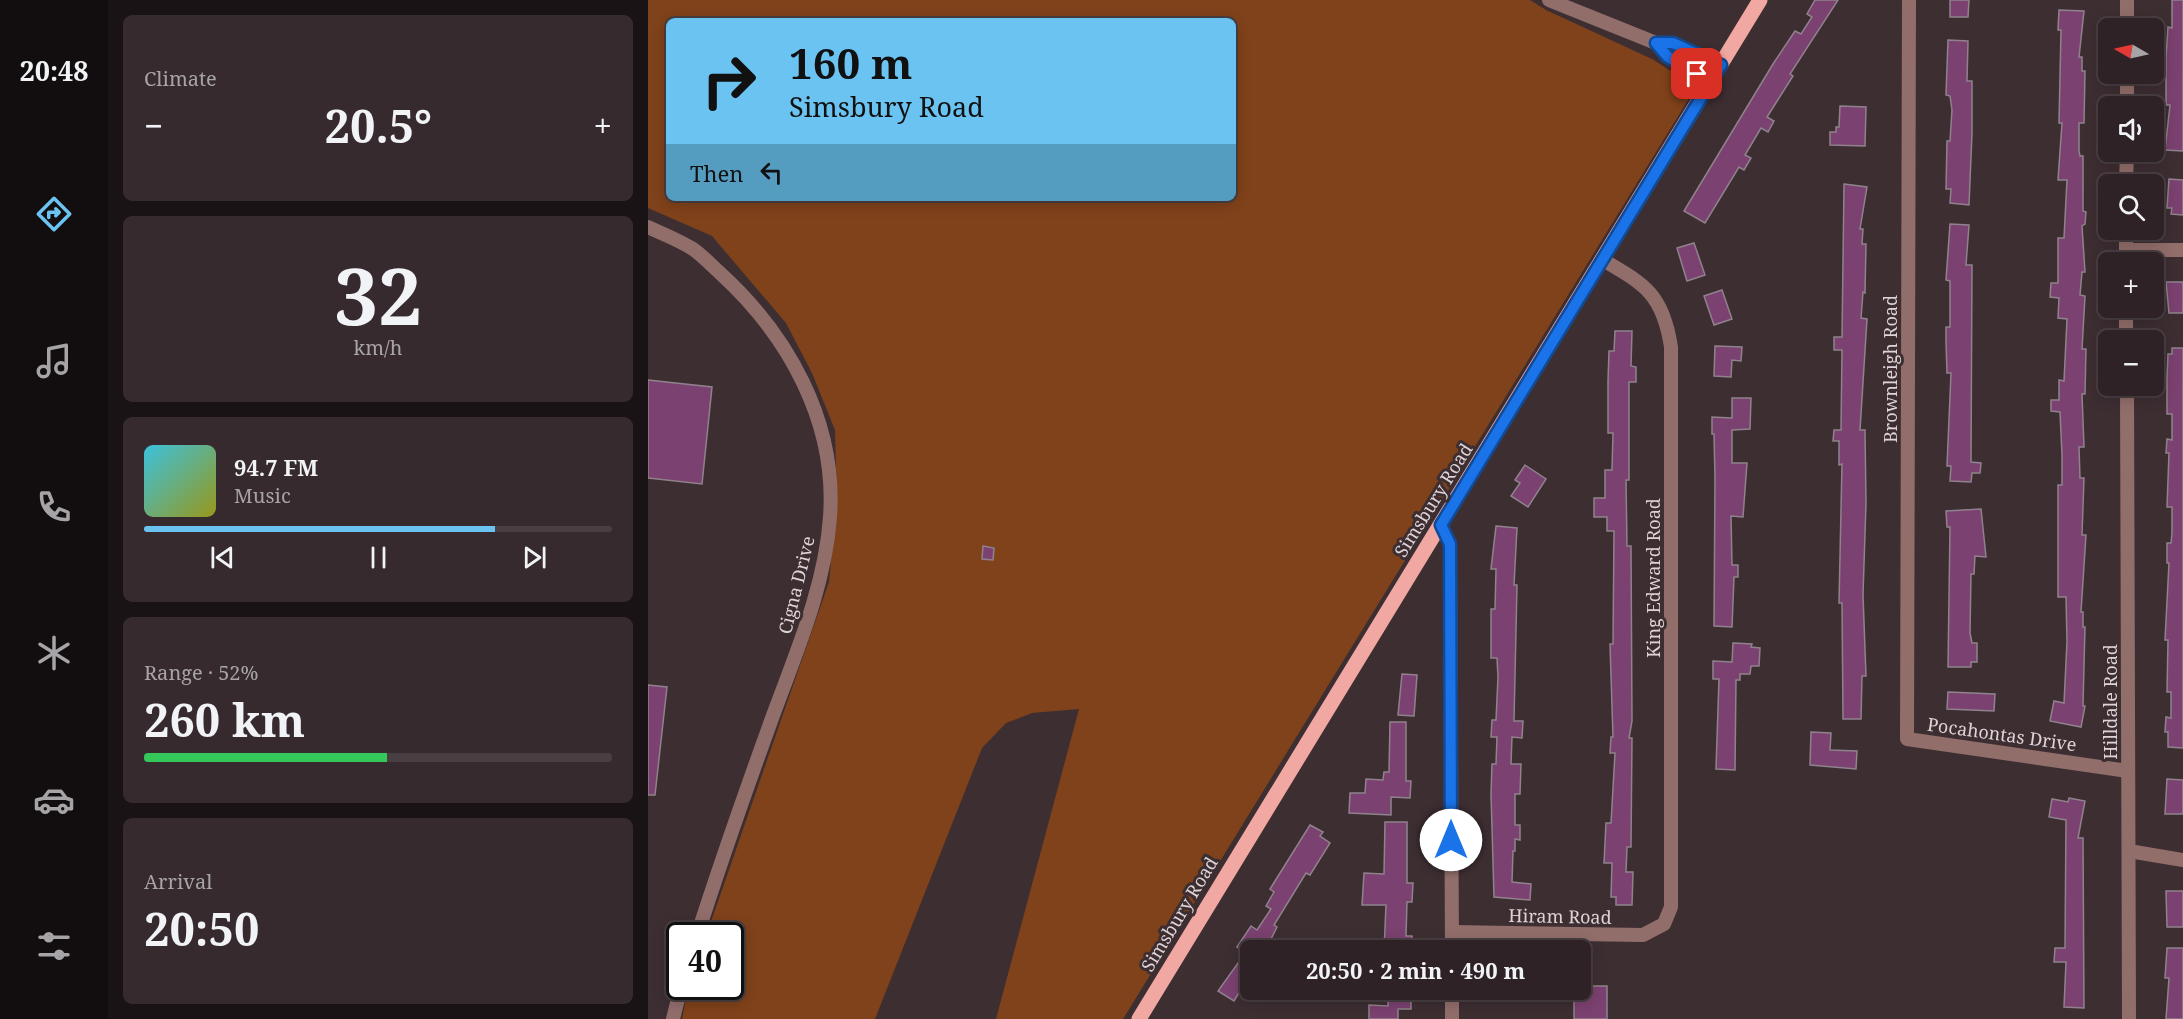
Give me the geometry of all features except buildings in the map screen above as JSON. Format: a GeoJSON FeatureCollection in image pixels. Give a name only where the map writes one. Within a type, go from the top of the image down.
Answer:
{"type":"FeatureCollection","features":[{"type":"Feature","properties":{"kind":"main road","name":"Simsbury Road"},"geometry":{"type":"LineString","coordinates":[[1139,1019],[1760,0]]}},
{"type":"Feature","properties":{"kind":"street"},"geometry":{"type":"LineString","coordinates":[[1550,0],[1656,43],[1673,43],[1721,65]]}},
{"type":"Feature","properties":{"kind":"street","name":"Brownleigh Road"},"geometry":{"type":"LineString","coordinates":[[1907,739],[1909,0]]}},
{"type":"Feature","properties":{"kind":"street"},"geometry":{"type":"LineString","coordinates":[[2127,0],[2127,18]]}},
{"type":"Feature","properties":{"kind":"street"},"geometry":{"type":"LineString","coordinates":[[1656,43],[1668,57],[1711,82]]}},
{"type":"Feature","properties":{"kind":"street","name":"Cigna Drive"},"geometry":{"type":"LineString","coordinates":[[648,227],[693,249],[745,296],[783,343],[809,392],[828,471],[830,515],[825,557],[804,634],[741,803],[702,922]]}},
{"type":"Feature","properties":{"kind":"street"},"geometry":{"type":"LineString","coordinates":[[2164,252],[2183,250]]}},
{"type":"Feature","properties":{"kind":"street","name":"King Edward Road"},"geometry":{"type":"LineString","coordinates":[[1603,260],[1642,284],[1653,296],[1663,310],[1671,347],[1672,898],[1664,924]]}},
{"type":"Feature","properties":{"kind":"street","name":"Hilldale Road"},"geometry":{"type":"LineString","coordinates":[[2127,396],[2128,1019]]}},
{"type":"Feature","properties":{"kind":"street"},"geometry":{"type":"LineString","coordinates":[[1441,525],[1450,544],[1452,940]]}},
{"type":"Feature","properties":{"kind":"street","name":"Pocahontas Drive"},"geometry":{"type":"LineString","coordinates":[[1907,739],[2128,771]]}},
{"type":"Feature","properties":{"kind":"street"},"geometry":{"type":"LineString","coordinates":[[2129,851],[2183,860]]}},
{"type":"Feature","properties":{"kind":"street","name":"Hiram Road"},"geometry":{"type":"LineString","coordinates":[[1452,932],[1644,935],[1664,924]]}},
{"type":"Feature","properties":{"kind":"street"},"geometry":{"type":"LineString","coordinates":[[673,1019],[678,1000]]}},
{"type":"Feature","properties":{"kind":"street"},"geometry":{"type":"LineString","coordinates":[[1452,1000],[1452,1019]]}},
{"type":"Feature","properties":{"kind":"shaded area"},"geometry":{"type":"Polygon","coordinates":[[[648,0],[1530,0],[1546,10],[1652,59],[1696,87],[1123,1019],[996,1019],[1079,709],[1032,713],[1006,723],[982,748],[875,1019],[682,1019],[686,1000],[744,1000],[744,922],[711,922],[829,582],[837,502],[835,430],[812,373],[786,323],[712,236],[648,208],[648,0]]]}},
{"type":"Feature","properties":{"kind":"route"},"geometry":{"type":"LineString","coordinates":[[1451,840],[1450,544],[1441,525],[1721,65],[1673,43],[1656,43],[1668,57],[1697,74]]}}]}
